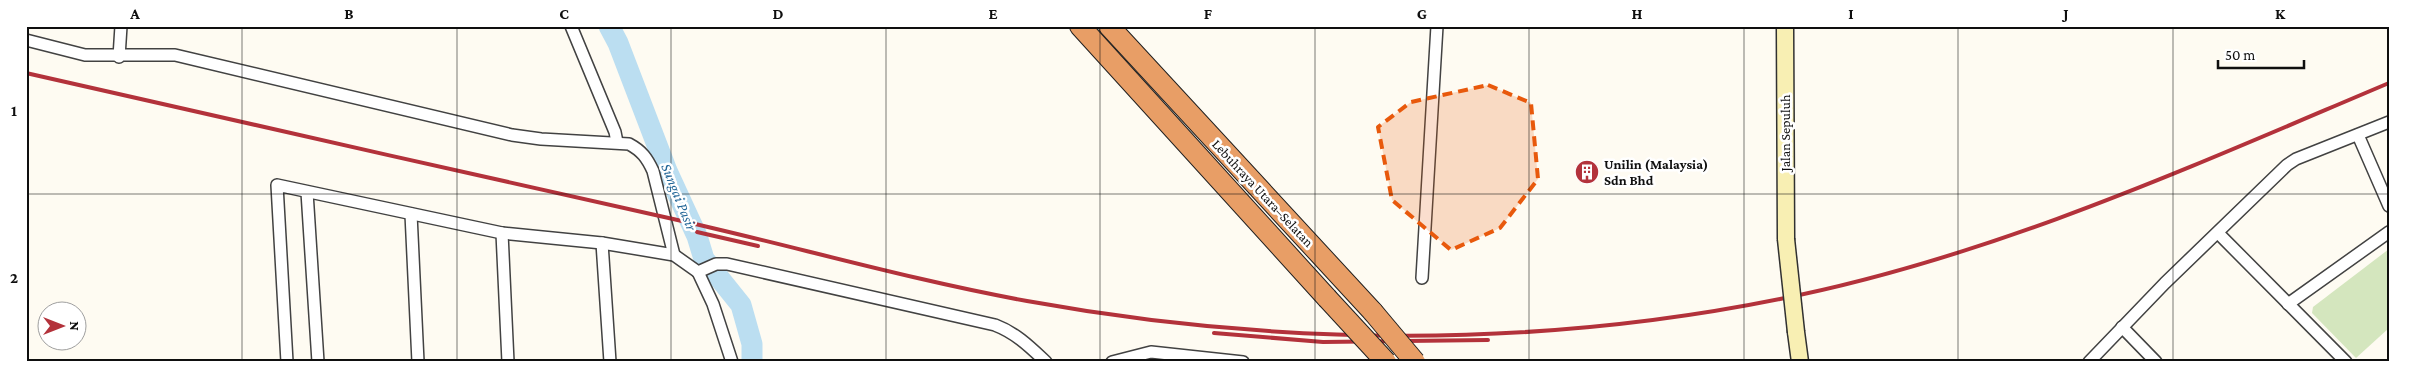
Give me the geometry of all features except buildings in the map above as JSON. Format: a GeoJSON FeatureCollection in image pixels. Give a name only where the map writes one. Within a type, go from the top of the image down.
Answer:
{"type":"FeatureCollection","features":[{"type":"Feature","properties":{"kind":"highway","name":"Lebuhraya Utara–Selatan"},"geometry":{"type":"LineString","coordinates":[[1080,26],[1386,362]]}},
{"type":"Feature","properties":{"kind":"highway","name":"Lebuhraya Utara–Selatan"},"geometry":{"type":"LineString","coordinates":[[1109,26],[1373,312],[1416,362]]}},
{"type":"Feature","properties":{"kind":"highway"},"geometry":{"type":"LineString","coordinates":[[1123,26],[1296,219],[1355,293]]}},
{"type":"Feature","properties":{"kind":"main road","name":"Jalan Sepuluh"},"geometry":{"type":"LineString","coordinates":[[1785,26],[1786,239],[1800,362]]}},
{"type":"Feature","properties":{"kind":"street"},"geometry":{"type":"LineString","coordinates":[[119,57],[121,26]]}},
{"type":"Feature","properties":{"kind":"street"},"geometry":{"type":"LineString","coordinates":[[571,26],[615,132],[617,142]]}},
{"type":"Feature","properties":{"kind":"street"},"geometry":{"type":"LineString","coordinates":[[1422,278],[1437,26]]}},
{"type":"Feature","properties":{"kind":"street"},"geometry":{"type":"LineString","coordinates":[[26,40],[77,54],[119,57],[155,54],[175,55],[512,135],[541,139],[617,142],[634,146],[647,158],[653,171],[674,255]]}},
{"type":"Feature","properties":{"kind":"street"},"geometry":{"type":"LineString","coordinates":[[2089,362],[2122,327],[2296,159],[2389,122]]}},
{"type":"Feature","properties":{"kind":"street"},"geometry":{"type":"LineString","coordinates":[[2358,135],[2389,206]]}},
{"type":"Feature","properties":{"kind":"street"},"geometry":{"type":"LineString","coordinates":[[287,362],[277,186],[502,233],[602,243],[674,255],[706,269],[727,264],[995,326],[1015,335],[1046,362]]}},
{"type":"Feature","properties":{"kind":"street"},"geometry":{"type":"LineString","coordinates":[[307,192],[318,362]]}},
{"type":"Feature","properties":{"kind":"street"},"geometry":{"type":"LineString","coordinates":[[411,214],[418,362]]}},
{"type":"Feature","properties":{"kind":"street"},"geometry":{"type":"LineString","coordinates":[[2288,304],[2389,232]]}},
{"type":"Feature","properties":{"kind":"street"},"geometry":{"type":"LineString","coordinates":[[502,233],[508,362]]}},
{"type":"Feature","properties":{"kind":"street"},"geometry":{"type":"LineString","coordinates":[[2218,233],[2346,362]]}},
{"type":"Feature","properties":{"kind":"street"},"geometry":{"type":"LineString","coordinates":[[602,243],[610,362]]}},
{"type":"Feature","properties":{"kind":"street"},"geometry":{"type":"LineString","coordinates":[[706,269],[713,304],[732,362]]}},
{"type":"Feature","properties":{"kind":"street"},"geometry":{"type":"LineString","coordinates":[[2122,327],[2156,362]]}},
{"type":"Feature","properties":{"kind":"street"},"geometry":{"type":"LineString","coordinates":[[1112,362],[1151,352],[1243,362]]}},
{"type":"Feature","properties":{"kind":"highlighted area"},"geometry":{"type":"Polygon","coordinates":[[[1488,85],[1531,103],[1538,179],[1500,228],[1451,250],[1392,200],[1378,127],[1411,102],[1488,85]]]}},
{"type":"Feature","properties":{"kind":"green space"},"geometry":{"type":"Polygon","coordinates":[[[2389,249],[2389,328],[2356,358],[2312,313],[2313,307],[2389,249]]]}},
{"type":"Feature","properties":{"kind":"waterway","name":"Sungai Pasir"},"geometry":{"type":"LineString","coordinates":[[609,26],[618,43],[667,171],[697,236],[704,259],[741,305],[752,344],[752,362]]}},
{"type":"Feature","properties":{"kind":"railway"},"geometry":{"type":"LineString","coordinates":[[26,73],[682,221],[984,293],[1120,316],[1214,327],[1404,336],[1593,327],[1687,315],[1780,299],[1859,281],[1937,259],[2089,207],[2389,83]]}},
{"type":"Feature","properties":{"kind":"railway"},"geometry":{"type":"LineString","coordinates":[[697,232],[758,246]]}},
{"type":"Feature","properties":{"kind":"railway"},"geometry":{"type":"LineString","coordinates":[[1214,333],[1323,342],[1488,340]]}},
{"type":"Feature","properties":{"kind":"place","name":"Unilin (Malaysia) Sdn Bhd"},"geometry":{"type":"Point","coordinates":[1587,172]}}]}
